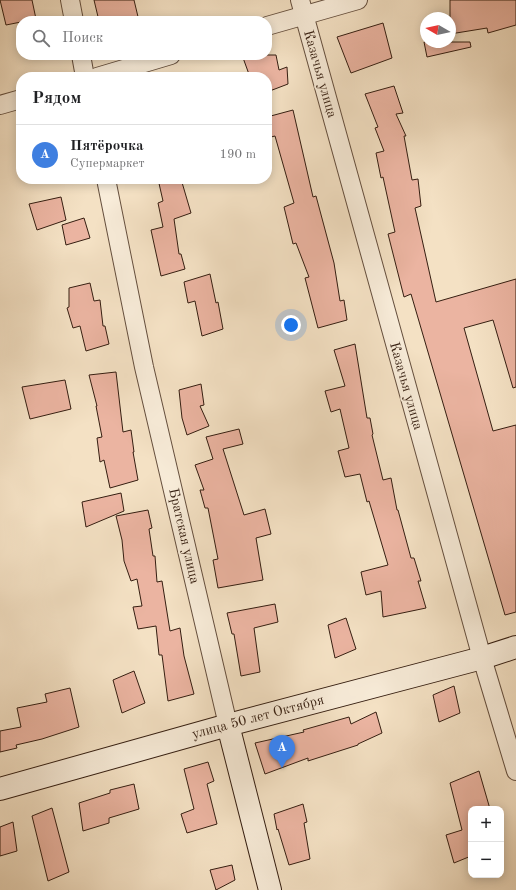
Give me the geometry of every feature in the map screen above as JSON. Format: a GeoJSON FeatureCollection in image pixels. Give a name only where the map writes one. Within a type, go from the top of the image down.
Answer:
{"type":"FeatureCollection","features":[{"type":"Feature","properties":{"kind":"main road","name":"улица 50 лет Октября"},"geometry":{"type":"LineString","coordinates":[[0,789],[228,725],[482,658],[516,647]]}},
{"type":"Feature","properties":{"kind":"main road","name":"Братская улица"},"geometry":{"type":"LineString","coordinates":[[228,725],[270,890]]}},
{"type":"Feature","properties":{"kind":"street"},"geometry":{"type":"LineString","coordinates":[[70,0],[73,16]]}},
{"type":"Feature","properties":{"kind":"street"},"geometry":{"type":"LineString","coordinates":[[272,23],[302,8],[358,0]]}},
{"type":"Feature","properties":{"kind":"street","name":"Казачья улица"},"geometry":{"type":"LineString","coordinates":[[302,8],[482,658],[516,771]]}},
{"type":"Feature","properties":{"kind":"street"},"geometry":{"type":"LineString","coordinates":[[82,60],[84,72]]}},
{"type":"Feature","properties":{"kind":"street"},"geometry":{"type":"LineString","coordinates":[[114,72],[154,60]]}},
{"type":"Feature","properties":{"kind":"street"},"geometry":{"type":"LineString","coordinates":[[0,105],[16,100]]}},
{"type":"Feature","properties":{"kind":"street","name":"Братская улица"},"geometry":{"type":"LineString","coordinates":[[107,184],[144,366],[228,725]]}},
{"type":"Feature","properties":{"kind":"building"},"geometry":{"type":"Polygon","coordinates":[[[0,0],[32,0],[35,16],[16,16],[16,23],[6,25],[0,0]]]}},
{"type":"Feature","properties":{"kind":"building"},"geometry":{"type":"Polygon","coordinates":[[[94,0],[134,0],[138,16],[98,16],[94,0]]]}},
{"type":"Feature","properties":{"kind":"building"},"geometry":{"type":"Polygon","coordinates":[[[450,0],[516,0],[516,25],[488,33],[487,28],[456,33],[456,12],[450,12],[450,0]]]}},
{"type":"Feature","properties":{"kind":"building"},"geometry":{"type":"Polygon","coordinates":[[[383,23],[392,58],[351,73],[337,37],[383,23]]]}},
{"type":"Feature","properties":{"kind":"building"},"geometry":{"type":"Polygon","coordinates":[[[456,42],[470,42],[471,47],[427,57],[425,48],[456,48],[456,42]]]}},
{"type":"Feature","properties":{"kind":"building"},"geometry":{"type":"Polygon","coordinates":[[[272,55],[276,55],[279,70],[287,67],[288,84],[272,90],[272,72],[248,72],[244,60],[272,60],[272,55]]]}},
{"type":"Feature","properties":{"kind":"building"},"geometry":{"type":"Polygon","coordinates":[[[394,86],[403,113],[396,114],[406,136],[404,136],[412,180],[418,179],[421,206],[415,208],[436,302],[516,279],[516,387],[513,388],[493,320],[464,328],[493,431],[516,425],[516,612],[505,615],[411,294],[404,297],[388,234],[395,232],[376,153],[384,151],[375,128],[378,127],[365,94],[394,86]]]}},
{"type":"Feature","properties":{"kind":"building"},"geometry":{"type":"Polygon","coordinates":[[[293,110],[313,197],[316,196],[334,263],[340,301],[344,300],[347,320],[318,328],[305,278],[309,277],[296,243],[293,244],[284,207],[294,203],[275,136],[272,137],[272,116],[293,110]]]}},
{"type":"Feature","properties":{"kind":"building"},"geometry":{"type":"Polygon","coordinates":[[[159,184],[182,184],[191,213],[174,219],[179,254],[181,254],[185,269],[161,276],[151,230],[163,227],[158,203],[163,201],[159,184]]]}},
{"type":"Feature","properties":{"kind":"building"},"geometry":{"type":"Polygon","coordinates":[[[61,197],[66,220],[37,230],[29,204],[61,197]]]}},
{"type":"Feature","properties":{"kind":"building"},"geometry":{"type":"Polygon","coordinates":[[[84,218],[90,238],[66,245],[62,225],[84,218]]]}},
{"type":"Feature","properties":{"kind":"building"},"geometry":{"type":"Polygon","coordinates":[[[210,274],[216,303],[218,302],[223,329],[202,336],[195,301],[188,303],[184,282],[210,274]]]}},
{"type":"Feature","properties":{"kind":"building"},"geometry":{"type":"Polygon","coordinates":[[[90,283],[94,301],[100,300],[103,326],[105,326],[109,344],[86,351],[80,326],[73,328],[67,308],[69,307],[69,288],[90,283]]]}},
{"type":"Feature","properties":{"kind":"building"},"geometry":{"type":"Polygon","coordinates":[[[355,344],[367,418],[370,418],[372,435],[383,480],[391,478],[397,510],[411,558],[414,558],[421,581],[418,581],[426,608],[383,617],[381,591],[366,595],[361,572],[388,565],[369,501],[367,502],[360,474],[345,477],[338,451],[349,448],[340,409],[331,412],[325,391],[345,386],[334,350],[355,344]]]}},
{"type":"Feature","properties":{"kind":"building"},"geometry":{"type":"Polygon","coordinates":[[[116,372],[123,432],[131,430],[138,480],[110,488],[104,460],[100,462],[97,438],[102,437],[97,406],[89,375],[116,372]]]}},
{"type":"Feature","properties":{"kind":"building"},"geometry":{"type":"Polygon","coordinates":[[[65,380],[71,409],[30,419],[22,387],[65,380]]]}},
{"type":"Feature","properties":{"kind":"building"},"geometry":{"type":"Polygon","coordinates":[[[201,384],[204,405],[200,406],[209,426],[187,435],[182,418],[179,390],[201,384]]]}},
{"type":"Feature","properties":{"kind":"building"},"geometry":{"type":"Polygon","coordinates":[[[239,429],[243,444],[223,449],[244,515],[265,509],[271,534],[256,538],[263,580],[218,588],[213,560],[218,559],[208,508],[205,508],[200,490],[204,490],[195,465],[213,459],[206,437],[239,429]]]}},
{"type":"Feature","properties":{"kind":"building"},"geometry":{"type":"Polygon","coordinates":[[[121,493],[124,511],[86,527],[82,502],[121,493]]]}},
{"type":"Feature","properties":{"kind":"building"},"geometry":{"type":"Polygon","coordinates":[[[148,510],[152,528],[149,529],[153,556],[155,556],[157,582],[162,581],[170,631],[180,628],[184,656],[194,694],[168,701],[162,655],[159,655],[156,626],[138,629],[133,607],[142,606],[137,579],[131,581],[124,561],[122,540],[116,516],[148,510]]]}},
{"type":"Feature","properties":{"kind":"building"},"geometry":{"type":"Polygon","coordinates":[[[275,604],[278,622],[254,628],[260,672],[241,676],[234,634],[232,634],[227,613],[275,604]]]}},
{"type":"Feature","properties":{"kind":"building"},"geometry":{"type":"Polygon","coordinates":[[[346,618],[356,649],[335,658],[328,625],[346,618]]]}},
{"type":"Feature","properties":{"kind":"building"},"geometry":{"type":"Polygon","coordinates":[[[134,671],[145,703],[122,713],[113,680],[134,671]]]}},
{"type":"Feature","properties":{"kind":"building"},"geometry":{"type":"Polygon","coordinates":[[[454,686],[460,713],[439,722],[433,695],[454,686]]]}},
{"type":"Feature","properties":{"kind":"building"},"geometry":{"type":"Polygon","coordinates":[[[70,688],[79,727],[42,739],[16,745],[17,748],[0,752],[0,731],[21,727],[17,708],[47,702],[45,694],[70,688]]]}},
{"type":"Feature","properties":{"kind":"building"},"geometry":{"type":"Polygon","coordinates":[[[376,712],[382,733],[358,745],[308,761],[308,758],[265,774],[255,743],[304,732],[303,730],[349,717],[351,724],[376,712]]]}},
{"type":"Feature","properties":{"kind":"building"},"geometry":{"type":"Polygon","coordinates":[[[208,762],[214,781],[207,784],[217,824],[187,833],[181,814],[194,809],[184,769],[208,762]]]}},
{"type":"Feature","properties":{"kind":"building"},"geometry":{"type":"Polygon","coordinates":[[[479,771],[489,806],[468,806],[468,857],[454,863],[446,835],[462,830],[450,783],[479,771]]]}},
{"type":"Feature","properties":{"kind":"building"},"geometry":{"type":"Polygon","coordinates":[[[134,784],[139,809],[109,818],[109,823],[83,831],[79,803],[110,793],[110,790],[134,784]]]}},
{"type":"Feature","properties":{"kind":"building"},"geometry":{"type":"Polygon","coordinates":[[[303,804],[307,822],[304,823],[310,859],[289,865],[278,829],[277,830],[274,814],[303,804]]]}},
{"type":"Feature","properties":{"kind":"building"},"geometry":{"type":"Polygon","coordinates":[[[52,808],[69,872],[48,881],[32,816],[52,808]]]}},
{"type":"Feature","properties":{"kind":"building"},"geometry":{"type":"Polygon","coordinates":[[[13,822],[17,851],[0,856],[0,827],[13,822]]]}},
{"type":"Feature","properties":{"kind":"building"},"geometry":{"type":"Polygon","coordinates":[[[232,865],[235,880],[216,890],[210,870],[232,865]]]}},
{"type":"Feature","properties":{"kind":"place","name":"Пятёрочка"},"geometry":{"type":"Point","coordinates":[282,768]}}]}
